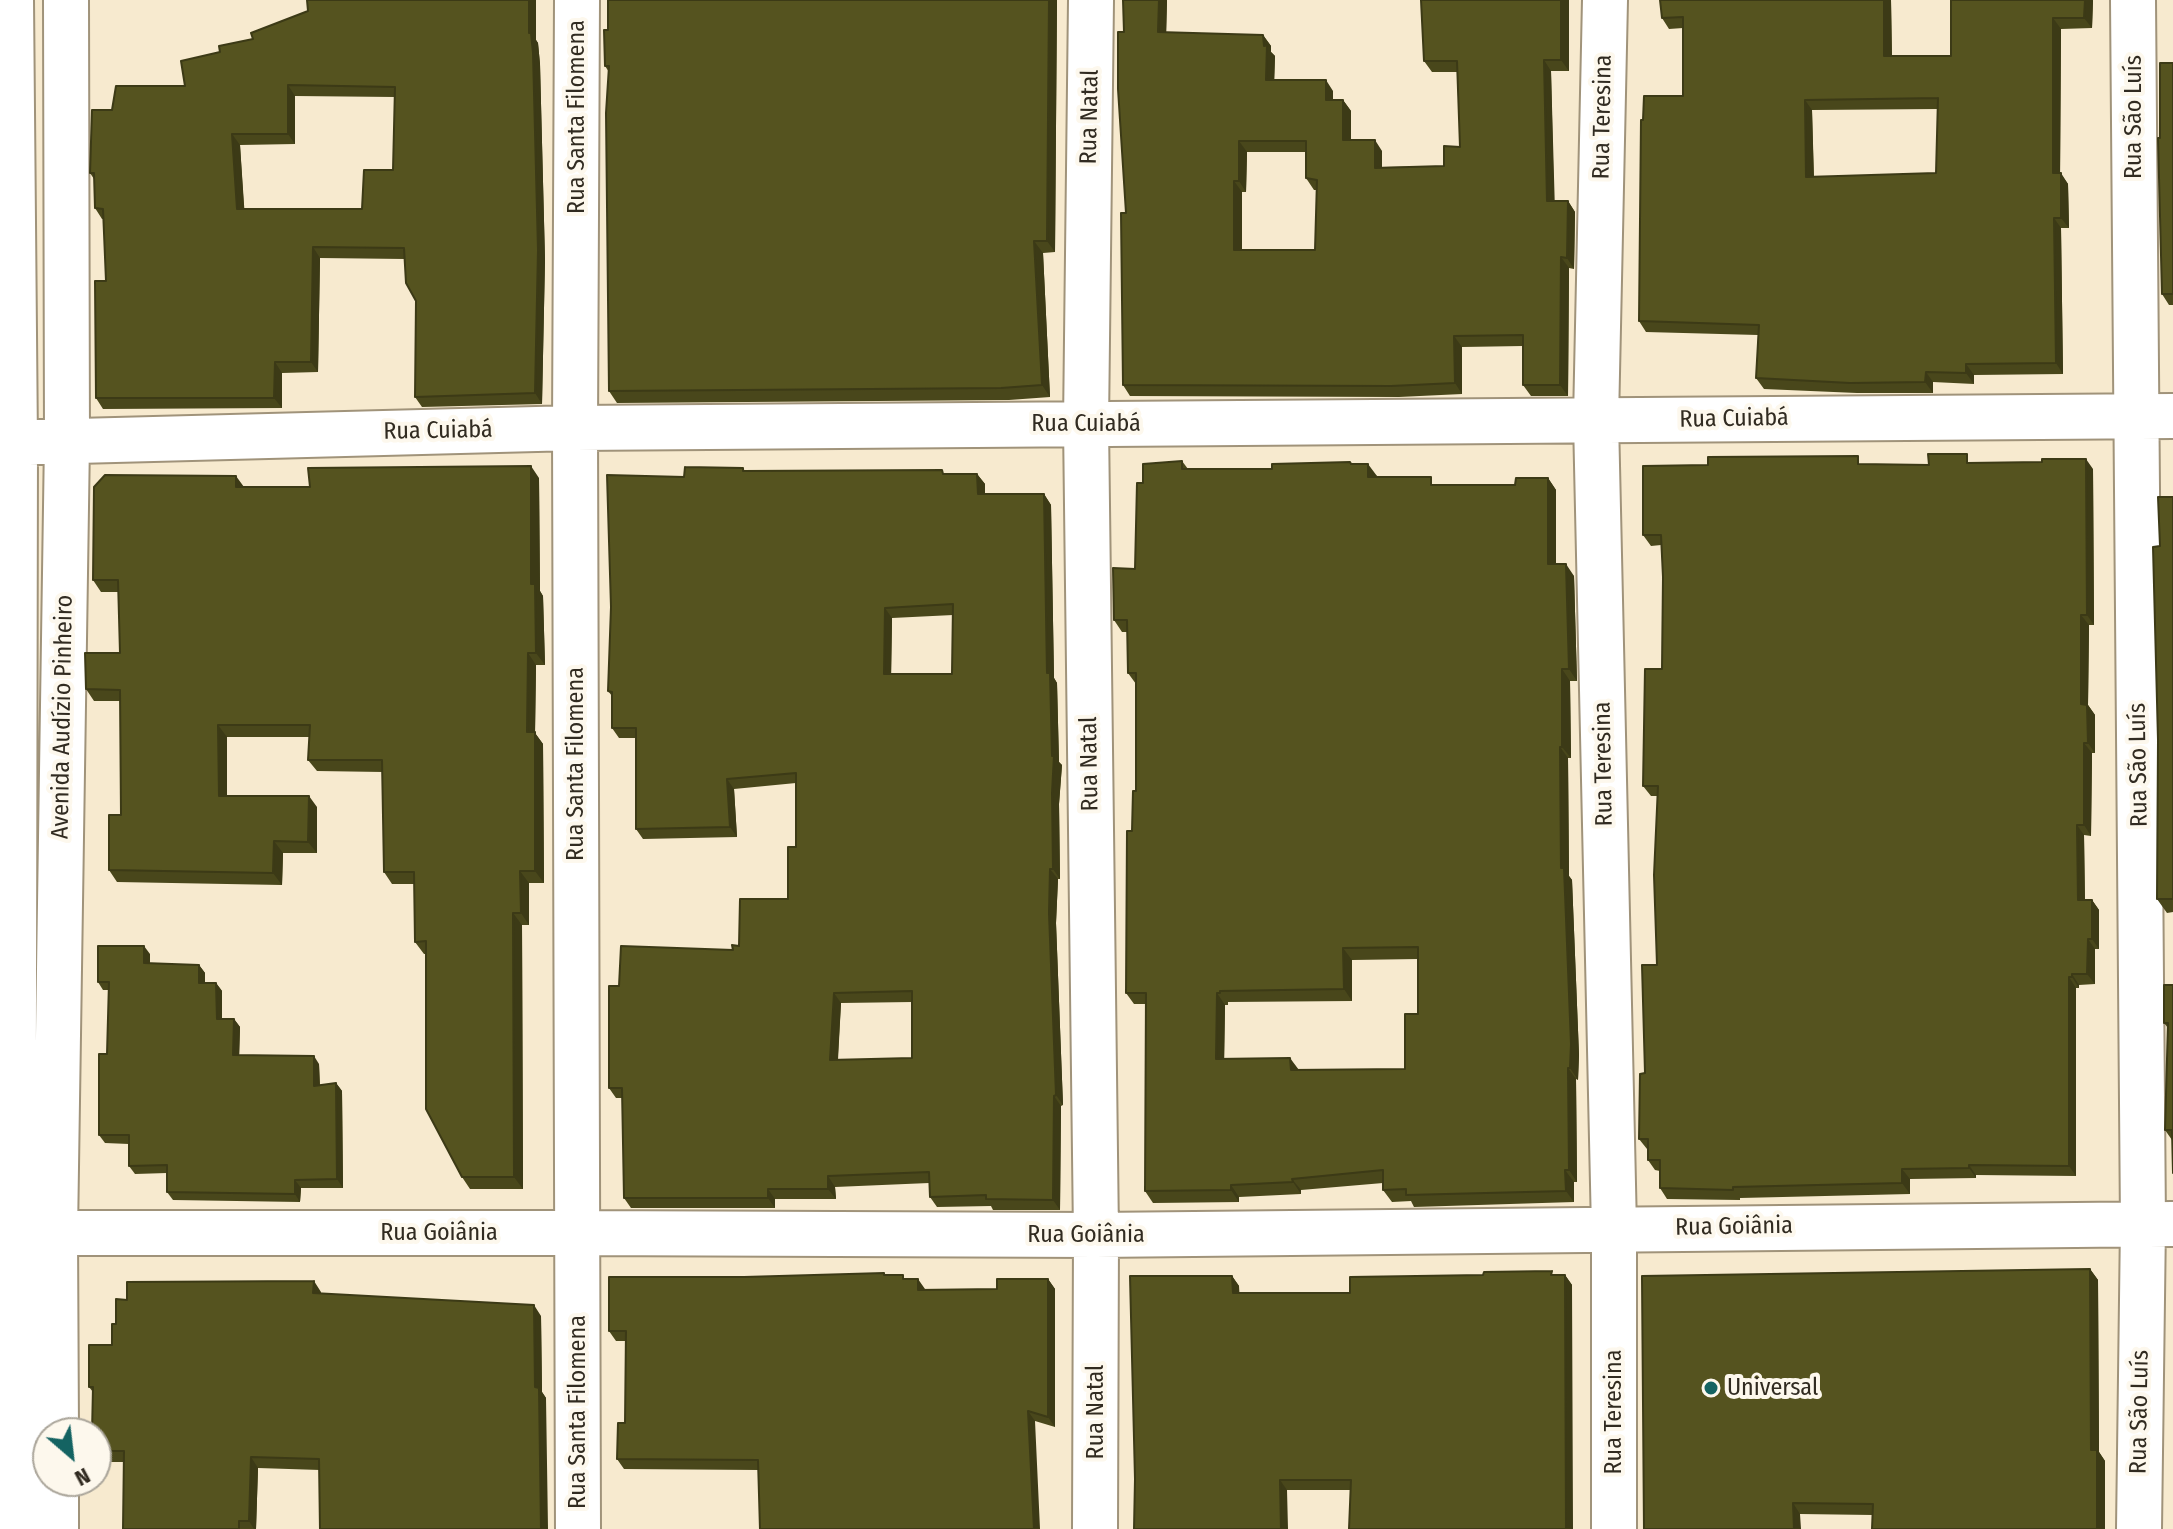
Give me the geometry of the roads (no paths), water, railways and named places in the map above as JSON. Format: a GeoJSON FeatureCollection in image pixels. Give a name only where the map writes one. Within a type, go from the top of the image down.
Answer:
{"type":"FeatureCollection","features":[{"type":"Feature","properties":{"kind":"street","name":"Avenida Audízio Pinheiro"},"geometry":{"type":"LineString","coordinates":[[11,0],[13,261],[8,443],[14,932],[23,1235],[13,1518]]}},
{"type":"Feature","properties":{"kind":"street","name":"Avenida Audízio Pinheiro"},"geometry":{"type":"LineString","coordinates":[[53,1417],[23,1235],[59,936],[67,441],[66,0]]}},
{"type":"Feature","properties":{"kind":"street","name":"Rua Santa Filomena"},"geometry":{"type":"LineString","coordinates":[[577,0],[578,1529]]}},
{"type":"Feature","properties":{"kind":"street","name":"Rua Natal"},"geometry":{"type":"LineString","coordinates":[[1091,0],[1086,424],[1096,1235],[1095,1529]]}},
{"type":"Feature","properties":{"kind":"street","name":"Rua Teresina"},"geometry":{"type":"LineString","coordinates":[[1605,0],[1596,420],[1614,1229],[1614,1529]]}},
{"type":"Feature","properties":{"kind":"street","name":"Rua São Luís"},"geometry":{"type":"LineString","coordinates":[[2133,0],[2154,416],[2158,1224],[2139,1529]]}},
{"type":"Feature","properties":{"kind":"street"},"geometry":{"type":"LineString","coordinates":[[13,261],[67,263]]}},
{"type":"Feature","properties":{"kind":"street","name":"Rua Cuiabá"},"geometry":{"type":"LineString","coordinates":[[8,443],[575,428],[2154,416]]}},
{"type":"Feature","properties":{"kind":"street"},"geometry":{"type":"LineString","coordinates":[[14,932],[59,936]]}},
{"type":"Feature","properties":{"kind":"street","name":"Rua Goiânia"},"geometry":{"type":"LineString","coordinates":[[23,1235],[1096,1235],[2158,1224]]}},
{"type":"Feature","properties":{"kind":"street"},"geometry":{"type":"LineString","coordinates":[[13,1518],[56,1506]]}},
{"type":"Feature","properties":{"kind":"place","name":"Universal"},"geometry":{"type":"Point","coordinates":[1711,1388]}}]}
